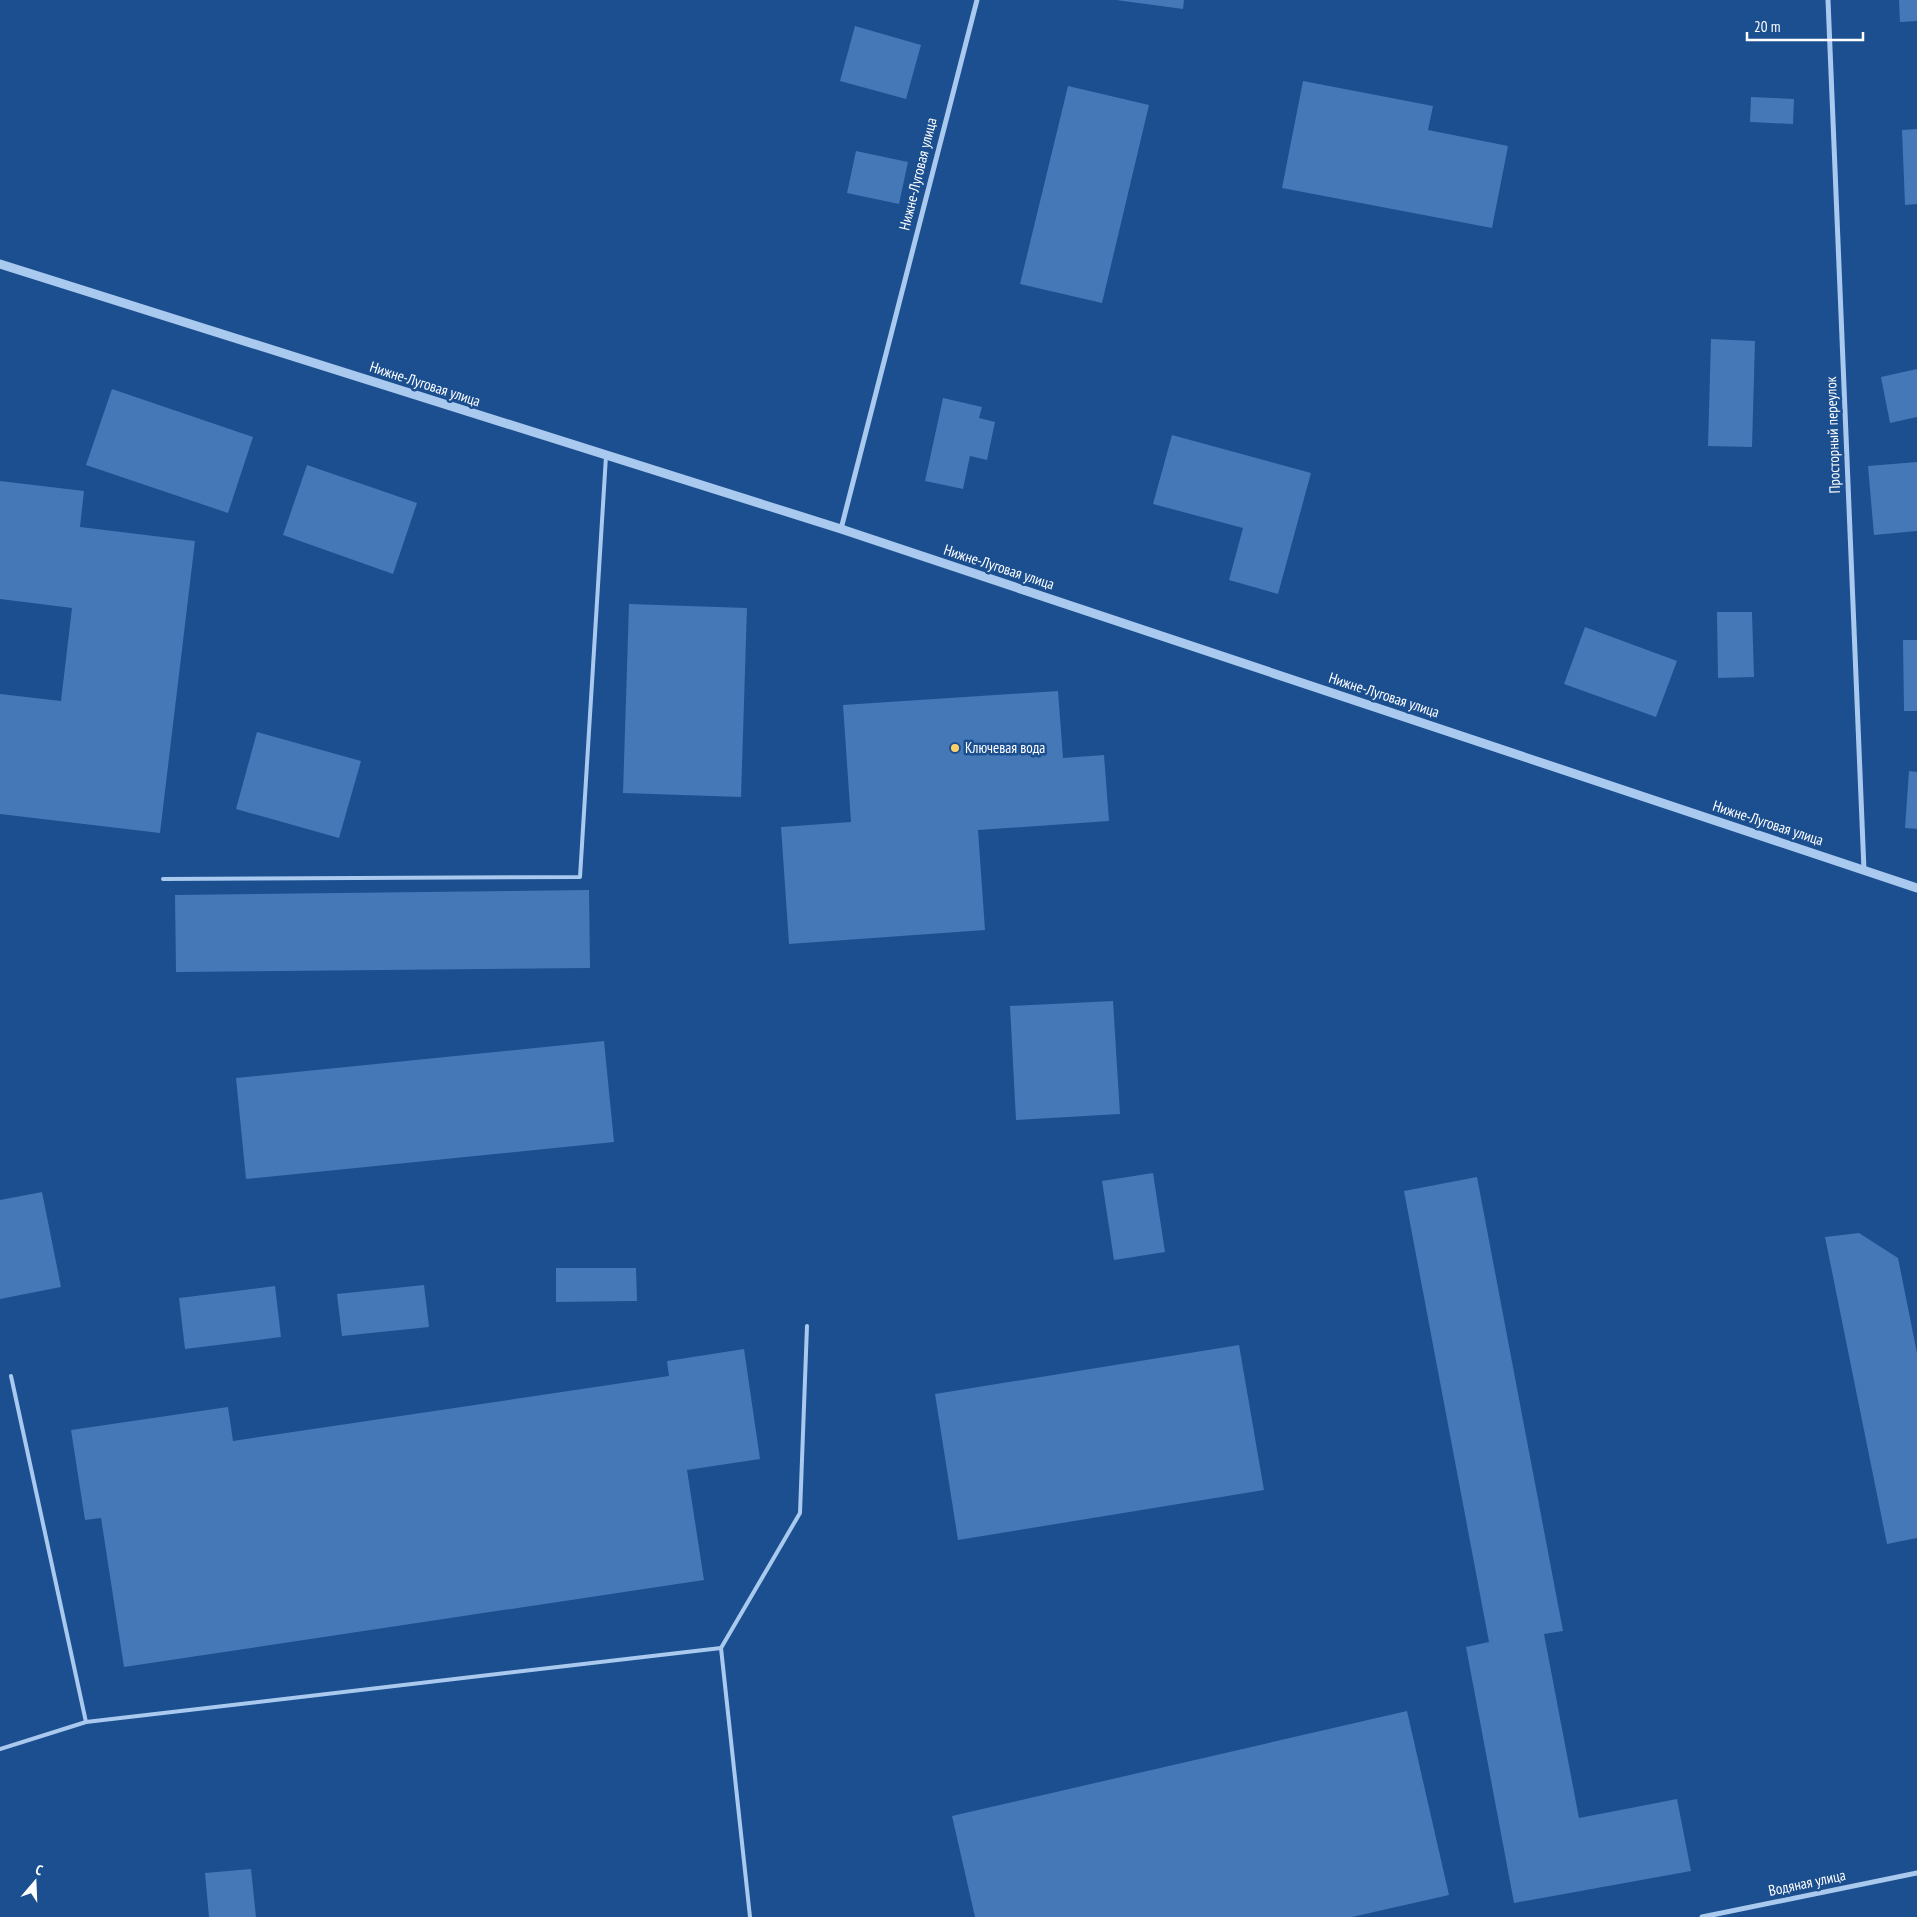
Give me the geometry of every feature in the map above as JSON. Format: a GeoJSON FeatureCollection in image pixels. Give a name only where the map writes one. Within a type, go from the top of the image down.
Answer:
{"type":"FeatureCollection","features":[{"type":"Feature","properties":{"kind":"street","name":"Нижне-Луговая улица"},"geometry":{"type":"LineString","coordinates":[[841,529],[977,0]]}},
{"type":"Feature","properties":{"kind":"street","name":"Просторный переулок"},"geometry":{"type":"LineString","coordinates":[[1828,0],[1864,870]]}},
{"type":"Feature","properties":{"kind":"street","name":"Нижне-Луговая улица"},"geometry":{"type":"LineString","coordinates":[[0,264],[841,529],[1917,888]]}},
{"type":"Feature","properties":{"kind":"street","name":"Водяная улица"},"geometry":{"type":"LineString","coordinates":[[1702,1917],[1917,1873]]}},
{"type":"Feature","properties":{"kind":"lane"},"geometry":{"type":"LineString","coordinates":[[164,879],[580,877],[606,456]]}},
{"type":"Feature","properties":{"kind":"lane"},"geometry":{"type":"LineString","coordinates":[[750,1917],[721,1648],[800,1513],[807,1326]]}},
{"type":"Feature","properties":{"kind":"lane"},"geometry":{"type":"LineString","coordinates":[[11,1376],[86,1722]]}},
{"type":"Feature","properties":{"kind":"lane"},"geometry":{"type":"LineString","coordinates":[[0,1749],[86,1722],[721,1648]]}},
{"type":"Feature","properties":{"kind":"building"},"geometry":{"type":"Polygon","coordinates":[[[1116,0],[1184,0],[1183,9],[1116,0]]]}},
{"type":"Feature","properties":{"kind":"building"},"geometry":{"type":"Polygon","coordinates":[[[1899,0],[1917,0],[1917,21],[1900,22],[1899,0]]]}},
{"type":"Feature","properties":{"kind":"building"},"geometry":{"type":"Polygon","coordinates":[[[855,26],[921,45],[906,99],[840,81],[855,26]]]}},
{"type":"Feature","properties":{"kind":"building"},"geometry":{"type":"Polygon","coordinates":[[[1303,81],[1433,106],[1428,130],[1508,146],[1492,228],[1282,188],[1303,81]]]}},
{"type":"Feature","properties":{"kind":"building"},"geometry":{"type":"Polygon","coordinates":[[[1068,86],[1149,105],[1102,303],[1020,284],[1068,86]]]}},
{"type":"Feature","properties":{"kind":"building"},"geometry":{"type":"Polygon","coordinates":[[[1751,97],[1794,99],[1793,124],[1750,122],[1751,97]]]}},
{"type":"Feature","properties":{"kind":"building"},"geometry":{"type":"Polygon","coordinates":[[[1917,129],[1917,204],[1905,205],[1902,130],[1917,129]]]}},
{"type":"Feature","properties":{"kind":"building"},"geometry":{"type":"Polygon","coordinates":[[[856,151],[908,162],[899,204],[847,193],[856,151]]]}},
{"type":"Feature","properties":{"kind":"building"},"geometry":{"type":"Polygon","coordinates":[[[1711,339],[1755,341],[1752,447],[1708,446],[1711,339]]]}},
{"type":"Feature","properties":{"kind":"building"},"geometry":{"type":"Polygon","coordinates":[[[1917,369],[1917,417],[1890,423],[1881,377],[1917,369]]]}},
{"type":"Feature","properties":{"kind":"building"},"geometry":{"type":"Polygon","coordinates":[[[112,389],[253,437],[228,513],[86,465],[112,389]]]}},
{"type":"Feature","properties":{"kind":"building"},"geometry":{"type":"Polygon","coordinates":[[[943,398],[982,407],[979,418],[995,422],[987,460],[970,456],[963,489],[925,481],[943,398]]]}},
{"type":"Feature","properties":{"kind":"building"},"geometry":{"type":"Polygon","coordinates":[[[1172,435],[1311,473],[1278,594],[1229,580],[1243,528],[1153,504],[1172,435]]]}},
{"type":"Feature","properties":{"kind":"building"},"geometry":{"type":"Polygon","coordinates":[[[1917,462],[1917,531],[1874,535],[1868,466],[1917,462]]]}},
{"type":"Feature","properties":{"kind":"building"},"geometry":{"type":"Polygon","coordinates":[[[307,465],[417,503],[393,574],[283,535],[307,465]]]}},
{"type":"Feature","properties":{"kind":"building"},"geometry":{"type":"Polygon","coordinates":[[[0,481],[84,491],[80,527],[195,541],[160,833],[0,814],[0,694],[61,701],[72,608],[0,599],[0,481]]]}},
{"type":"Feature","properties":{"kind":"building"},"geometry":{"type":"Polygon","coordinates":[[[629,604],[747,608],[741,797],[623,793],[629,604]]]}},
{"type":"Feature","properties":{"kind":"building"},"geometry":{"type":"Polygon","coordinates":[[[1717,612],[1752,612],[1754,677],[1718,678],[1717,612]]]}},
{"type":"Feature","properties":{"kind":"building"},"geometry":{"type":"Polygon","coordinates":[[[1585,627],[1677,661],[1656,717],[1564,684],[1585,627]]]}},
{"type":"Feature","properties":{"kind":"building"},"geometry":{"type":"Polygon","coordinates":[[[1903,640],[1917,640],[1917,711],[1904,711],[1903,640]]]}},
{"type":"Feature","properties":{"kind":"building"},"geometry":{"type":"Polygon","coordinates":[[[1058,691],[1063,758],[1104,755],[1109,821],[978,830],[985,930],[789,944],[781,827],[851,822],[843,705],[1058,691]]]}},
{"type":"Feature","properties":{"kind":"building"},"geometry":{"type":"Polygon","coordinates":[[[257,732],[361,761],[339,838],[236,809],[257,732]]]}},
{"type":"Feature","properties":{"kind":"building"},"geometry":{"type":"Polygon","coordinates":[[[1909,771],[1917,772],[1917,829],[1905,828],[1909,771]]]}},
{"type":"Feature","properties":{"kind":"building"},"geometry":{"type":"Polygon","coordinates":[[[589,890],[590,968],[176,972],[175,895],[589,890]]]}},
{"type":"Feature","properties":{"kind":"building"},"geometry":{"type":"Polygon","coordinates":[[[1113,1001],[1120,1114],[1016,1120],[1010,1006],[1113,1001]]]}},
{"type":"Feature","properties":{"kind":"building"},"geometry":{"type":"Polygon","coordinates":[[[604,1041],[614,1142],[246,1179],[236,1078],[604,1041]]]}},
{"type":"Feature","properties":{"kind":"building"},"geometry":{"type":"Polygon","coordinates":[[[1153,1173],[1165,1252],[1114,1260],[1102,1181],[1153,1173]]]}},
{"type":"Feature","properties":{"kind":"building"},"geometry":{"type":"Polygon","coordinates":[[[1477,1177],[1563,1631],[1544,1634],[1579,1818],[1677,1799],[1691,1871],[1514,1903],[1466,1647],[1489,1642],[1404,1191],[1477,1177]]]}},
{"type":"Feature","properties":{"kind":"building"},"geometry":{"type":"Polygon","coordinates":[[[42,1192],[61,1287],[0,1299],[0,1200],[42,1192]]]}},
{"type":"Feature","properties":{"kind":"building"},"geometry":{"type":"Polygon","coordinates":[[[1859,1233],[1898,1258],[1917,1353],[1917,1538],[1887,1544],[1825,1237],[1859,1233]]]}},
{"type":"Feature","properties":{"kind":"building"},"geometry":{"type":"Polygon","coordinates":[[[556,1268],[636,1268],[637,1301],[556,1302],[556,1268]]]}},
{"type":"Feature","properties":{"kind":"building"},"geometry":{"type":"Polygon","coordinates":[[[424,1285],[429,1327],[342,1336],[337,1294],[424,1285]]]}},
{"type":"Feature","properties":{"kind":"building"},"geometry":{"type":"Polygon","coordinates":[[[275,1286],[281,1337],[185,1349],[179,1298],[275,1286]]]}},
{"type":"Feature","properties":{"kind":"building"},"geometry":{"type":"Polygon","coordinates":[[[1239,1345],[1264,1490],[958,1540],[935,1394],[1239,1345]]]}},
{"type":"Feature","properties":{"kind":"building"},"geometry":{"type":"Polygon","coordinates":[[[744,1349],[760,1459],[687,1470],[704,1580],[124,1667],[101,1518],[85,1520],[71,1430],[228,1407],[233,1441],[669,1376],[667,1361],[744,1349]]]}},
{"type":"Feature","properties":{"kind":"building"},"geometry":{"type":"Polygon","coordinates":[[[1407,1711],[1449,1895],[1352,1917],[975,1917],[952,1816],[1407,1711]]]}},
{"type":"Feature","properties":{"kind":"building"},"geometry":{"type":"Polygon","coordinates":[[[251,1869],[256,1917],[209,1917],[205,1873],[251,1869]]]}},
{"type":"Feature","properties":{"kind":"place","name":"Ключевая вода"},"geometry":{"type":"Point","coordinates":[955,748]}}]}
